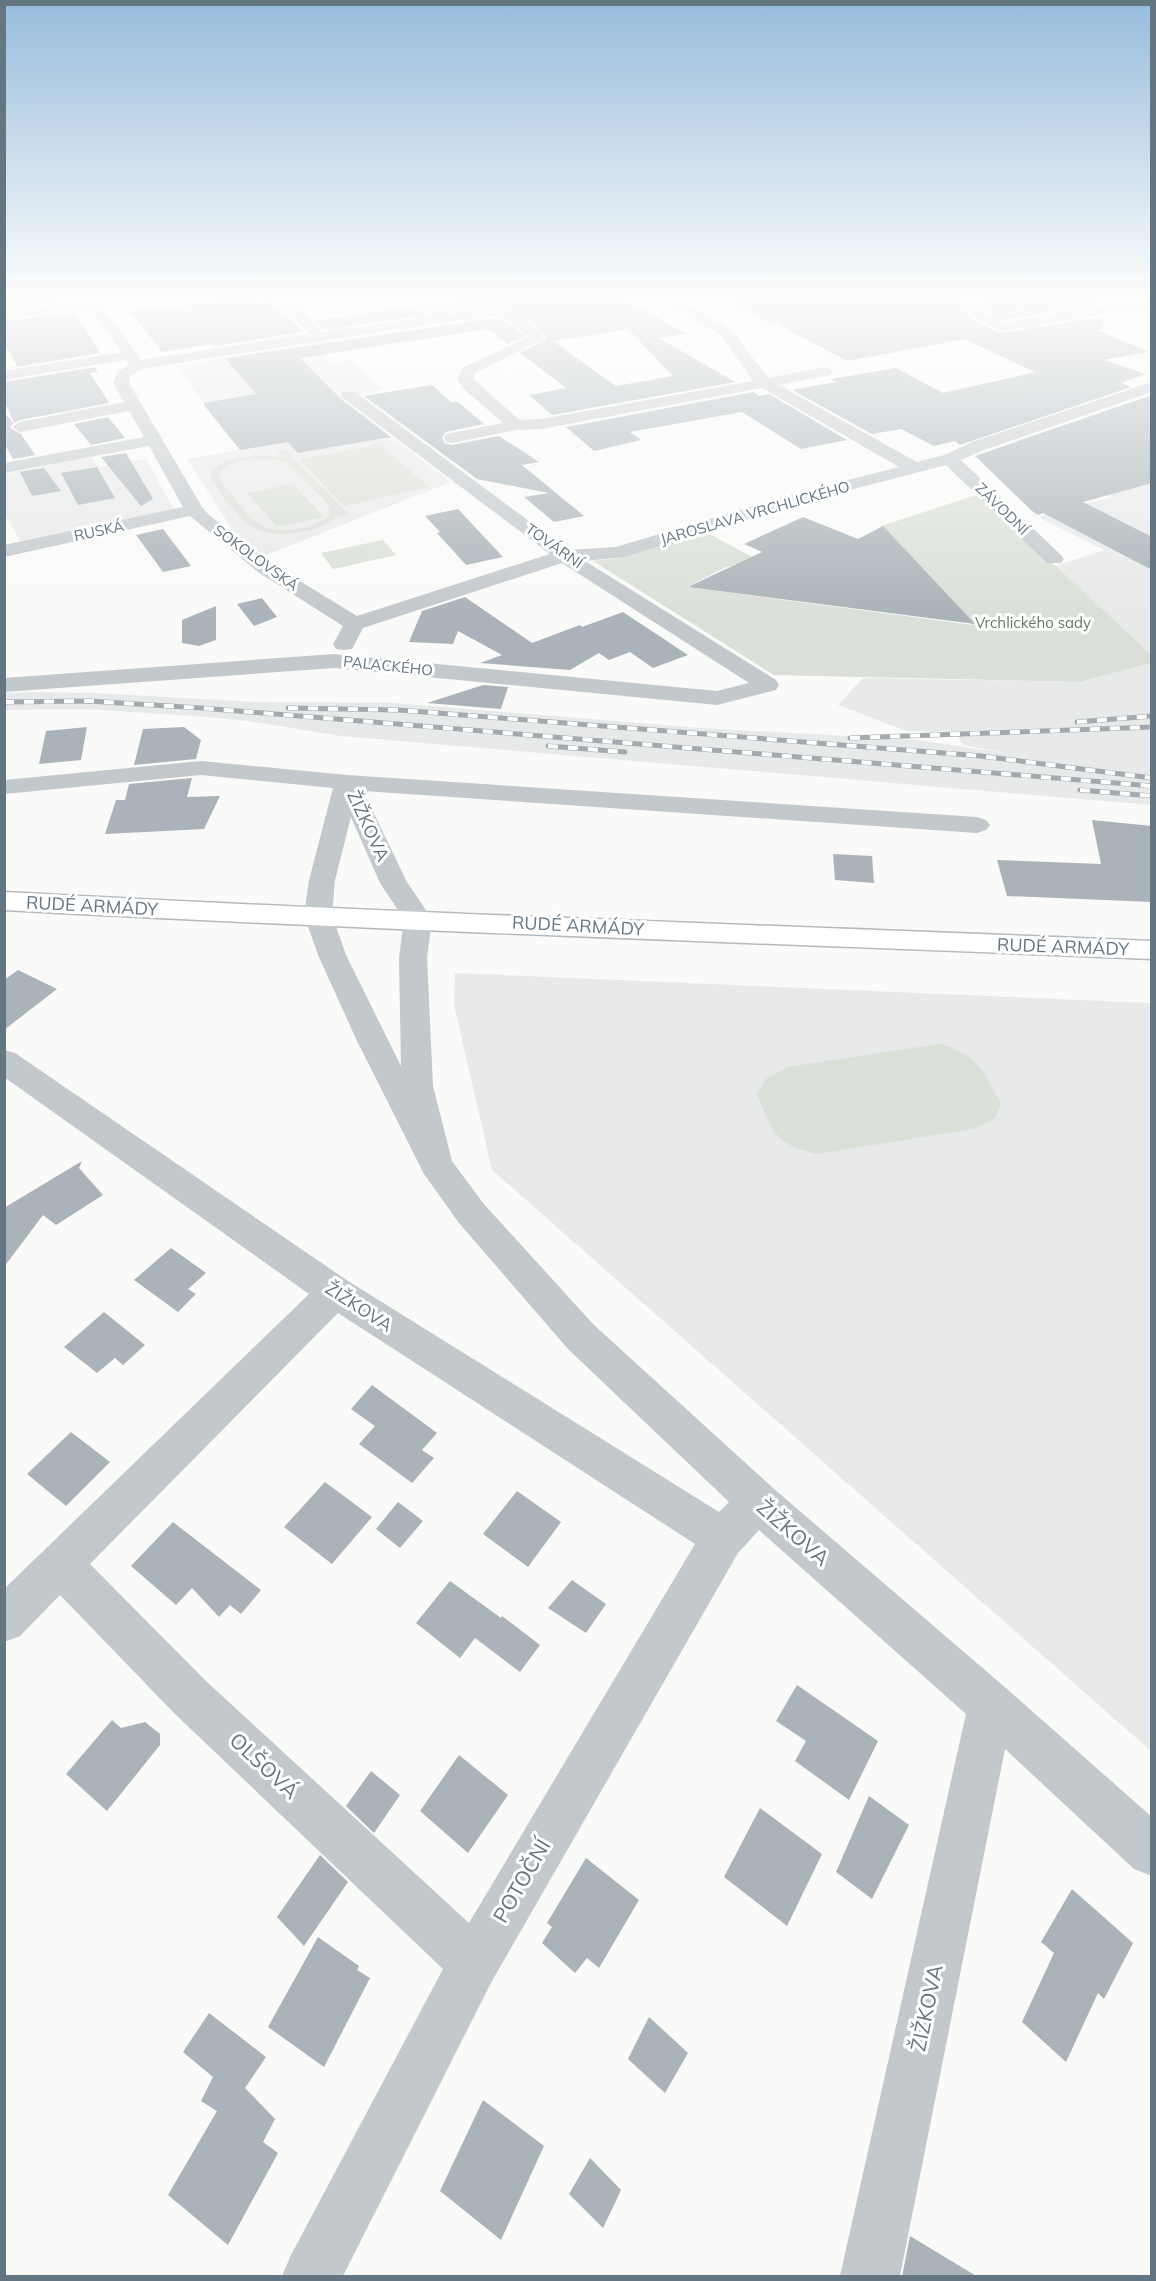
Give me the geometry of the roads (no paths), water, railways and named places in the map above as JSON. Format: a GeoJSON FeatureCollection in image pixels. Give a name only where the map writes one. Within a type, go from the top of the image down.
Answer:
{"type":"FeatureCollection","features":[{"type":"Feature","properties":{"kind":"main road","name":"RUDÉ ARMÁDY"},"geometry":{"type":"LineString","coordinates":[[4,901],[243,915],[318,915],[1152,950]]}},
{"type":"Feature","properties":{"kind":"street","name":"TOVÁRNÍ"},"geometry":{"type":"LineString","coordinates":[[360,403],[564,556],[768,685]]}},
{"type":"Feature","properties":{"kind":"street"},"geometry":{"type":"LineString","coordinates":[[490,403],[516,425]]}},
{"type":"Feature","properties":{"kind":"street"},"geometry":{"type":"LineString","coordinates":[[452,438],[516,425],[541,424],[657,403]]}},
{"type":"Feature","properties":{"kind":"street"},"geometry":{"type":"LineString","coordinates":[[800,403],[916,469]]}},
{"type":"Feature","properties":{"kind":"street","name":"JAROSLAVA VRCHLICKÉHO"},"geometry":{"type":"LineString","coordinates":[[355,624],[564,556],[617,553],[806,496],[950,459],[978,446],[1103,403]]}},
{"type":"Feature","properties":{"kind":"street"},"geometry":{"type":"LineString","coordinates":[[20,426],[135,405]]}},
{"type":"Feature","properties":{"kind":"street","name":"SOKOLOVSKÁ"},"geometry":{"type":"LineString","coordinates":[[135,405],[152,440],[194,510],[265,568],[355,624]]}},
{"type":"Feature","properties":{"kind":"street"},"geometry":{"type":"LineString","coordinates":[[4,468],[152,440]]}},
{"type":"Feature","properties":{"kind":"street","name":"ZÁVODNÍ"},"geometry":{"type":"LineString","coordinates":[[950,459],[1054,559]]}},
{"type":"Feature","properties":{"kind":"street","name":"RUSKÁ"},"geometry":{"type":"LineString","coordinates":[[4,551],[194,510]]}},
{"type":"Feature","properties":{"kind":"street"},"geometry":{"type":"LineString","coordinates":[[334,661],[355,624]]}},
{"type":"Feature","properties":{"kind":"street","name":"PALACKÉHO"},"geometry":{"type":"LineString","coordinates":[[4,685],[334,661],[717,698],[768,685]]}},
{"type":"Feature","properties":{"kind":"street"},"geometry":{"type":"LineString","coordinates":[[4,787],[201,768],[347,782],[977,825]]}},
{"type":"Feature","properties":{"kind":"street","name":"ŽIŽKOVA"},"geometry":{"type":"LineString","coordinates":[[347,782],[322,880],[318,915],[332,955],[367,1030],[436,1165],[471,1213],[581,1337],[758,1502],[991,1705],[1152,1851]]}},
{"type":"Feature","properties":{"kind":"street","name":"ŽIŽKOVA"},"geometry":{"type":"LineString","coordinates":[[347,782],[394,883],[418,919],[413,958],[417,1086],[436,1165]]}},
{"type":"Feature","properties":{"kind":"street","name":"ŽIŽKOVA"},"geometry":{"type":"LineString","coordinates":[[4,1061],[335,1292],[723,1538]]}},
{"type":"Feature","properties":{"kind":"street"},"geometry":{"type":"LineString","coordinates":[[4,1620],[335,1292]]}},
{"type":"Feature","properties":{"kind":"street","name":"POTOČNÍ"},"geometry":{"type":"LineString","coordinates":[[312,2277],[474,1963],[723,1538],[758,1502]]}},
{"type":"Feature","properties":{"kind":"street","name":"OLŠOVÁ"},"geometry":{"type":"LineString","coordinates":[[60,1564],[190,1697],[474,1963]]}},
{"type":"Feature","properties":{"kind":"street","name":"ŽIŽKOVA"},"geometry":{"type":"LineString","coordinates":[[870,2277],[991,1705]]}},
{"type":"Feature","properties":{"kind":"railway"},"geometry":{"type":"LineString","coordinates":[[4,702],[89,701],[201,708],[1152,786]]}},
{"type":"Feature","properties":{"kind":"railway"},"geometry":{"type":"LineString","coordinates":[[288,708],[399,710],[981,756],[1152,778]]}},
{"type":"Feature","properties":{"kind":"railway"},"geometry":{"type":"LineString","coordinates":[[1077,722],[1152,716]]}},
{"type":"Feature","properties":{"kind":"railway"},"geometry":{"type":"LineString","coordinates":[[850,738],[1152,727]]}},
{"type":"Feature","properties":{"kind":"railway"},"geometry":{"type":"LineString","coordinates":[[548,746],[625,752]]}},
{"type":"Feature","properties":{"kind":"railway"},"geometry":{"type":"LineString","coordinates":[[1080,790],[1152,796]]}},
{"type":"Feature","properties":{"kind":"park label","name":"Vrchlického sady"},"geometry":{"type":"Point","coordinates":[1033,623]}}]}
